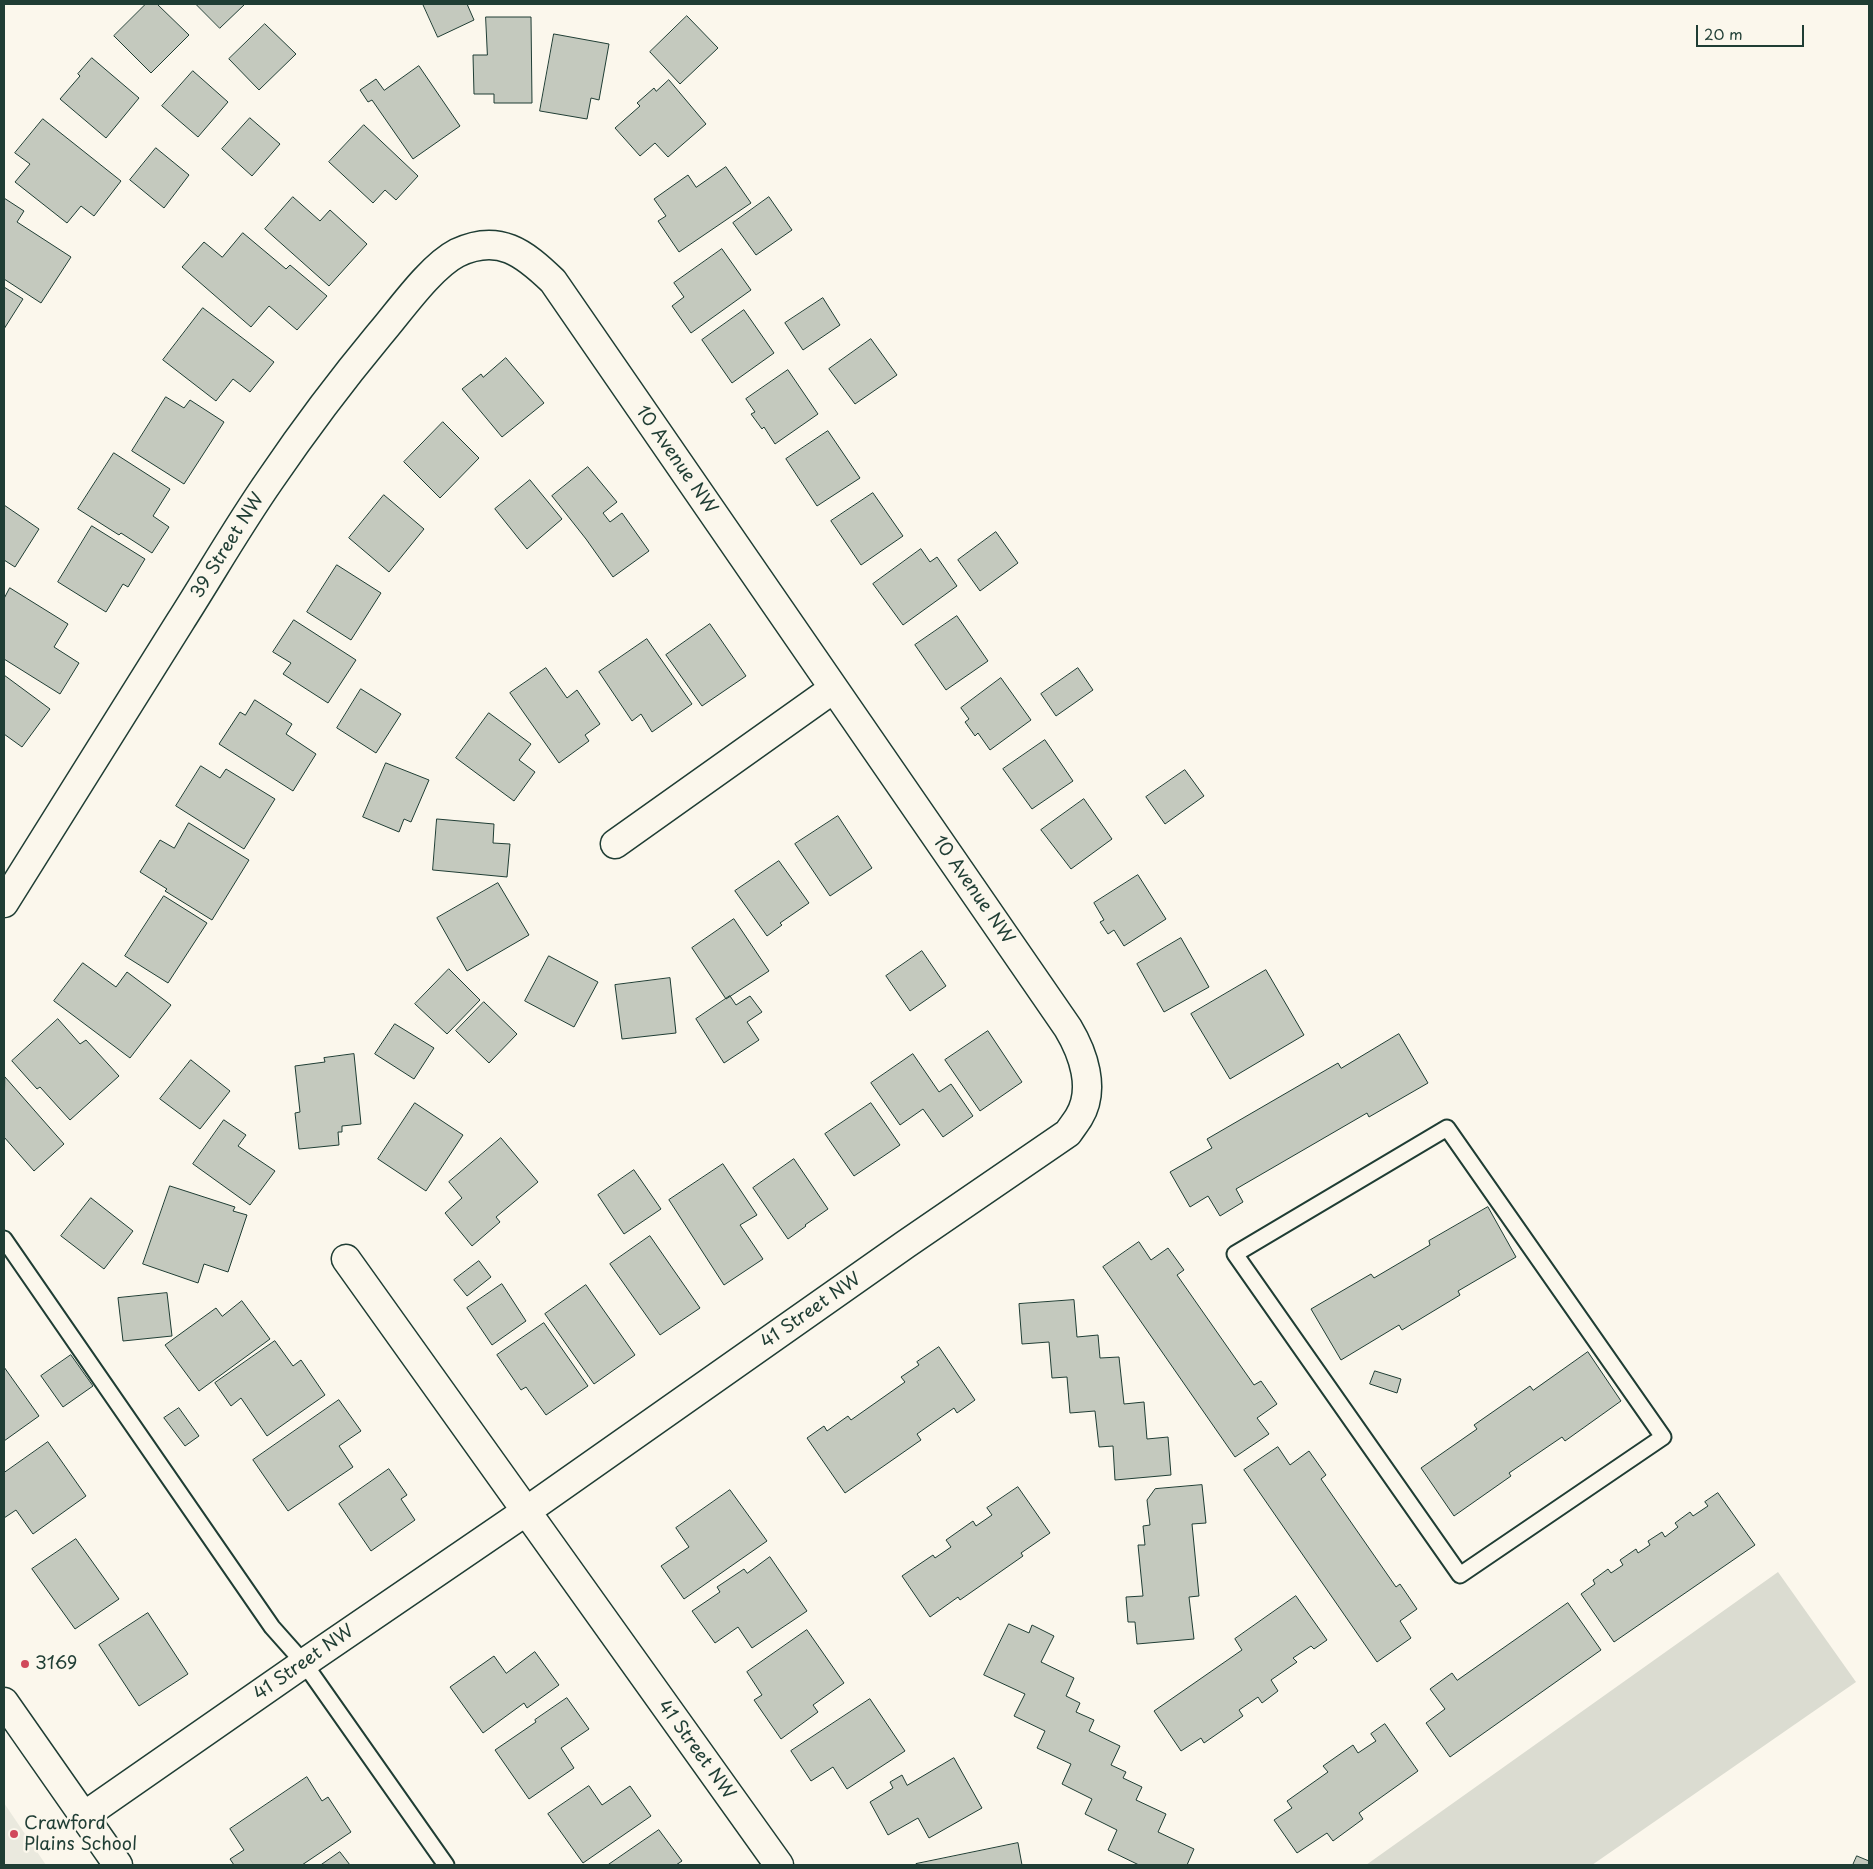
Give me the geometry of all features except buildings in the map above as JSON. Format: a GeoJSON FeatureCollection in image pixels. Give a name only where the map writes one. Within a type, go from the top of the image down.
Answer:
{"type":"FeatureCollection","features":[{"type":"Feature","properties":{"kind":"street","name":"39 Street NW"},"geometry":{"type":"LineString","coordinates":[[4,903],[268,482],[336,387],[420,286],[444,262],[457,253],[475,247],[488,245],[504,246]]}},
{"type":"Feature","properties":{"kind":"street","name":"10 Avenue NW"},"geometry":{"type":"LineString","coordinates":[[504,246],[520,253],[536,265],[552,281],[1068,1028],[1078,1046],[1085,1066],[1086,1101]]}},
{"type":"Feature","properties":{"kind":"street"},"geometry":{"type":"LineString","coordinates":[[615,844],[833,689]]}},
{"type":"Feature","properties":{"kind":"street","name":"41 Street NW"},"geometry":{"type":"LineString","coordinates":[[84,1816],[525,1512],[890,1255],[1068,1133],[1080,1116],[1086,1101]]}},
{"type":"Feature","properties":{"kind":"street","name":"41 Street NW"},"geometry":{"type":"LineString","coordinates":[[346,1259],[779,1865]]}},
{"type":"Feature","properties":{"kind":"street"},"geometry":{"type":"LineString","coordinates":[[4,1702],[118,1865]]}},
{"type":"Feature","properties":{"kind":"lane"},"geometry":{"type":"LineString","coordinates":[[1447,1128],[1663,1437],[1460,1576],[1235,1254],[1447,1128]]}},
{"type":"Feature","properties":{"kind":"lane"},"geometry":{"type":"LineString","coordinates":[[4,1239],[272,1627],[304,1663],[446,1865]]}},
{"type":"Feature","properties":{"kind":"shaded area"},"geometry":{"type":"Polygon","coordinates":[[[1778,1572],[1856,1682],[1592,1865],[1366,1865],[1778,1572]]]}},
{"type":"Feature","properties":{"kind":"shaded area","name":"Crawford Plains School"},"geometry":{"type":"Polygon","coordinates":[[[4,1803],[46,1865],[4,1865],[4,1803]]]}},
{"type":"Feature","properties":{"kind":"place","name":"3169"},"geometry":{"type":"Point","coordinates":[25,1664]}},
{"type":"Feature","properties":{"kind":"place","name":"Crawford Plains School"},"geometry":{"type":"Point","coordinates":[14,1834]}}]}
